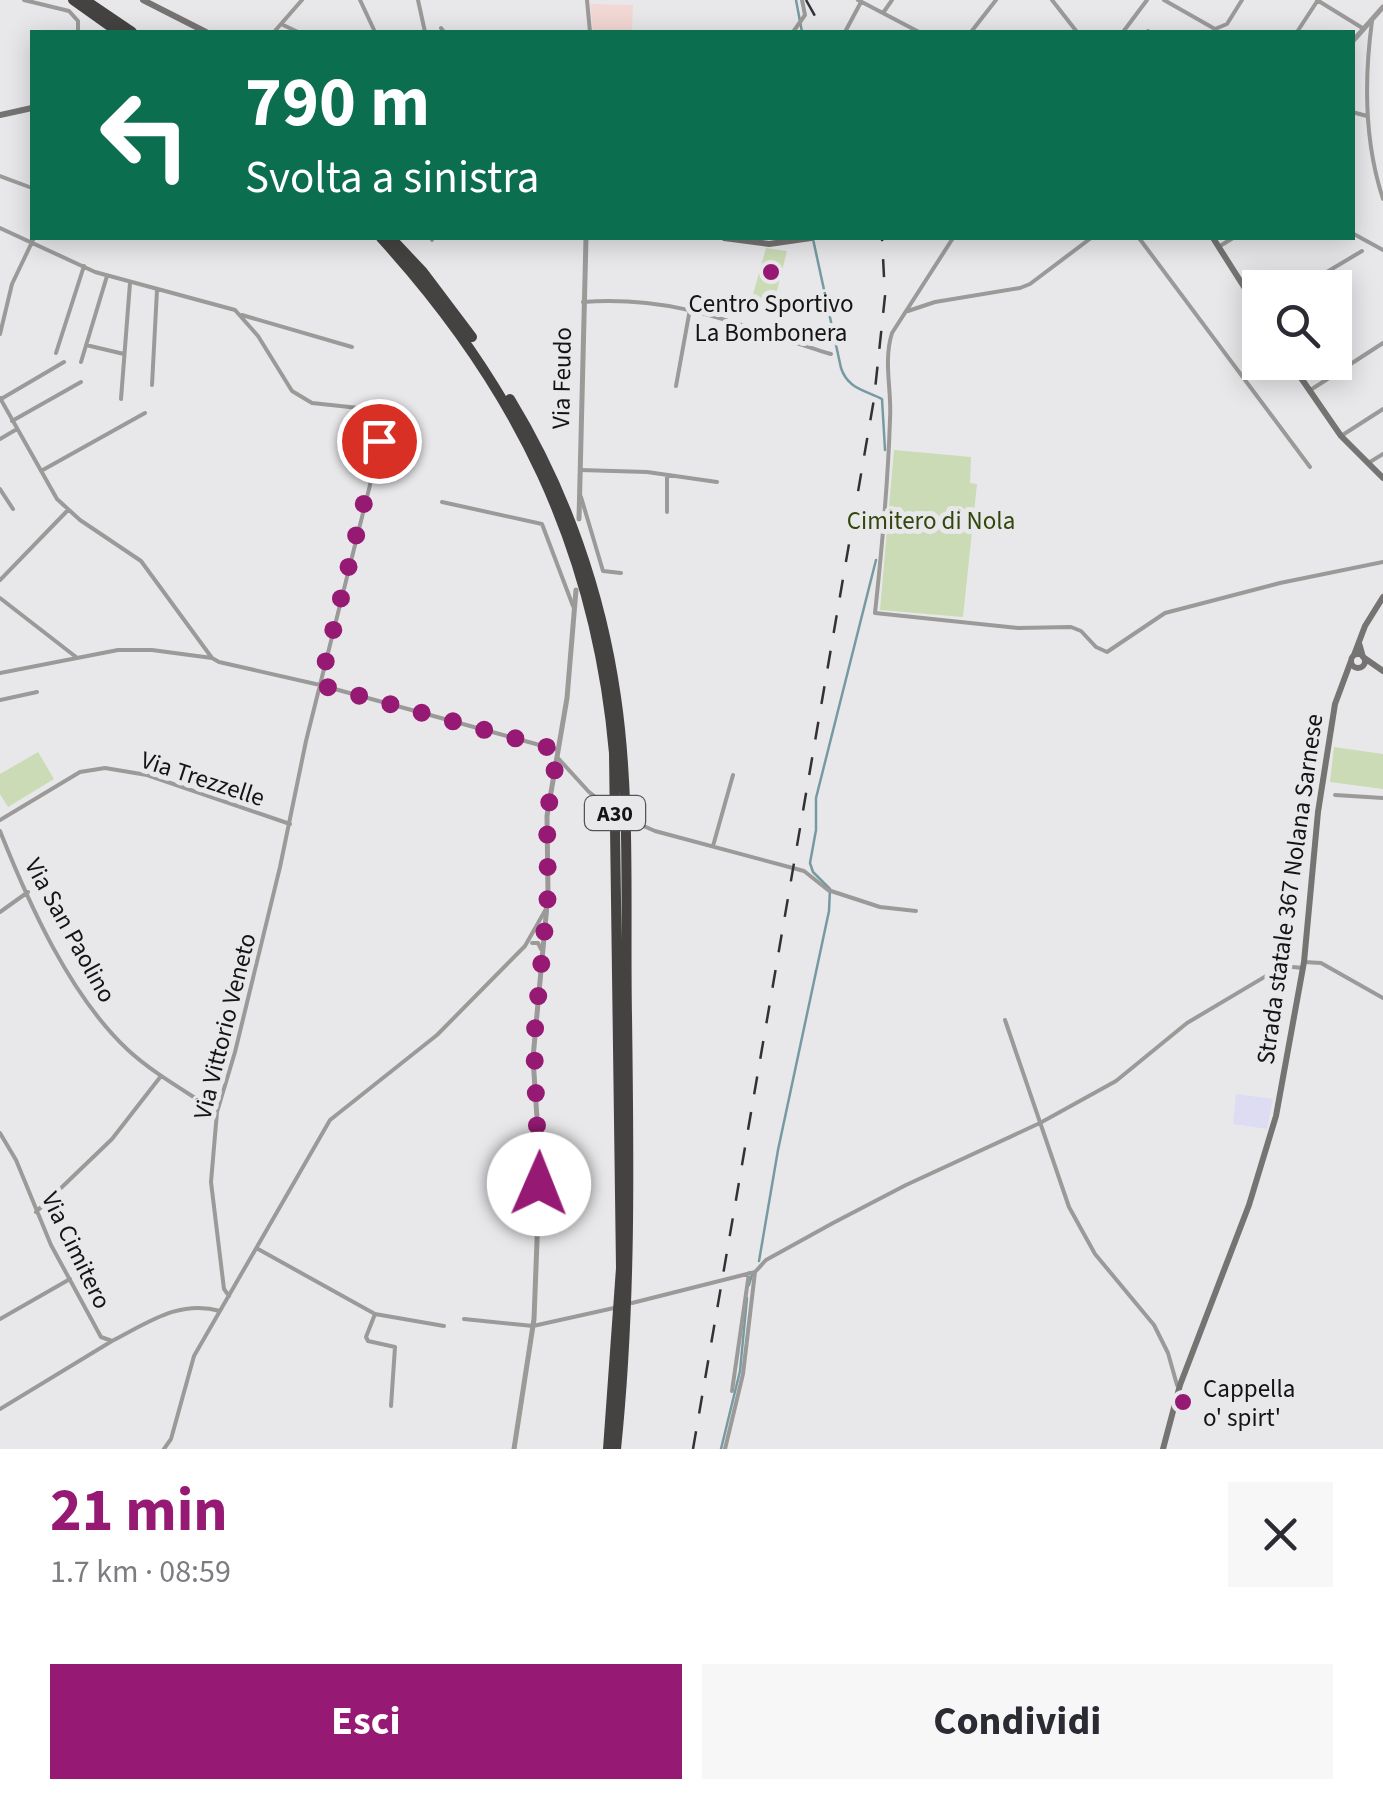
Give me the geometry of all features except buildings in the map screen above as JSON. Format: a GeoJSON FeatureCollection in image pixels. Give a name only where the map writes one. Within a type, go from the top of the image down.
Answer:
{"type":"FeatureCollection","features":[{"type":"Feature","properties":{"kind":"highway"},"geometry":{"type":"LineString","coordinates":[[72,0],[115,30]]}},
{"type":"Feature","properties":{"kind":"highway"},"geometry":{"type":"LineString","coordinates":[[86,0],[129,30]]}},
{"type":"Feature","properties":{"kind":"highway","name":"A30"},"geometry":{"type":"LineString","coordinates":[[383,240],[459,329],[525,440],[576,559],[609,700],[614,793],[621,1268],[608,1449]]}},
{"type":"Feature","properties":{"kind":"highway","name":"A30"},"geometry":{"type":"LineString","coordinates":[[393,240],[464,324],[533,436],[583,556],[611,667],[622,754],[629,1251],[616,1449]]}},
{"type":"Feature","properties":{"kind":"main road"},"geometry":{"type":"LineString","coordinates":[[144,1],[202,30]]}},
{"type":"Feature","properties":{"kind":"main road"},"geometry":{"type":"LineString","coordinates":[[0,115],[30,108]]}},
{"type":"Feature","properties":{"kind":"main road"},"geometry":{"type":"LineString","coordinates":[[749,240],[769,244],[795,240]]}},
{"type":"Feature","properties":{"kind":"main road"},"geometry":{"type":"LineString","coordinates":[[1214,240],[1242,282]]}},
{"type":"Feature","properties":{"kind":"main road"},"geometry":{"type":"LineString","coordinates":[[1301,380],[1341,436],[1383,478]]}},
{"type":"Feature","properties":{"kind":"main road","name":"Strada statale 367 Nolana Sarnese"},"geometry":{"type":"LineString","coordinates":[[1163,1449],[1178,1389],[1262,1165],[1276,1114],[1303,965],[1318,812],[1335,704],[1356,657],[1359,639],[1383,598]]}},
{"type":"Feature","properties":{"kind":"main road"},"geometry":{"type":"LineString","coordinates":[[1356,657],[1358,667]]}},
{"type":"Feature","properties":{"kind":"main road"},"geometry":{"type":"LineString","coordinates":[[1356,657],[1381,670]]}},
{"type":"Feature","properties":{"kind":"main road"},"geometry":{"type":"LineString","coordinates":[[1345,676],[1358,667],[1381,670]]}},
{"type":"Feature","properties":{"kind":"street"},"geometry":{"type":"LineString","coordinates":[[24,0],[69,11],[78,21],[79,30]]}},
{"type":"Feature","properties":{"kind":"street"},"geometry":{"type":"LineString","coordinates":[[276,30],[302,0]]}},
{"type":"Feature","properties":{"kind":"street"},"geometry":{"type":"LineString","coordinates":[[360,0],[374,30]]}},
{"type":"Feature","properties":{"kind":"street"},"geometry":{"type":"LineString","coordinates":[[418,0],[425,30]]}},
{"type":"Feature","properties":{"kind":"street"},"geometry":{"type":"LineString","coordinates":[[586,0],[590,30]]}},
{"type":"Feature","properties":{"kind":"street"},"geometry":{"type":"LineString","coordinates":[[795,30],[804,18],[802,0]]}},
{"type":"Feature","properties":{"kind":"street"},"geometry":{"type":"LineString","coordinates":[[883,14],[892,0]]}},
{"type":"Feature","properties":{"kind":"street"},"geometry":{"type":"LineString","coordinates":[[973,30],[996,0]]}},
{"type":"Feature","properties":{"kind":"street"},"geometry":{"type":"LineString","coordinates":[[1052,0],[1075,30]]}},
{"type":"Feature","properties":{"kind":"street"},"geometry":{"type":"LineString","coordinates":[[1125,30],[1147,0]]}},
{"type":"Feature","properties":{"kind":"street"},"geometry":{"type":"LineString","coordinates":[[1164,0],[1215,28],[1227,24],[1242,0]]}},
{"type":"Feature","properties":{"kind":"street"},"geometry":{"type":"LineString","coordinates":[[1297,30],[1317,0],[1327,2],[1364,29]]}},
{"type":"Feature","properties":{"kind":"street"},"geometry":{"type":"LineString","coordinates":[[846,30],[860,1],[915,30]]}},
{"type":"Feature","properties":{"kind":"street"},"geometry":{"type":"LineString","coordinates":[[1355,39],[1383,7]]}},
{"type":"Feature","properties":{"kind":"street"},"geometry":{"type":"LineString","coordinates":[[1372,20],[1366,47],[1368,116],[1373,169],[1383,199]]}},
{"type":"Feature","properties":{"kind":"street"},"geometry":{"type":"LineString","coordinates":[[281,24],[294,30]]}},
{"type":"Feature","properties":{"kind":"street"},"geometry":{"type":"LineString","coordinates":[[1355,113],[1368,116]]}},
{"type":"Feature","properties":{"kind":"street"},"geometry":{"type":"LineString","coordinates":[[1373,169],[1383,168]]}},
{"type":"Feature","properties":{"kind":"street"},"geometry":{"type":"LineString","coordinates":[[0,176],[30,187]]}},
{"type":"Feature","properties":{"kind":"street"},"geometry":{"type":"LineString","coordinates":[[0,228],[30,239]]}},
{"type":"Feature","properties":{"kind":"street"},"geometry":{"type":"LineString","coordinates":[[1355,235],[1383,250]]}},
{"type":"Feature","properties":{"kind":"street"},"geometry":{"type":"LineString","coordinates":[[0,334],[16,273],[34,240],[107,276],[218,304],[352,347]]}},
{"type":"Feature","properties":{"kind":"street","name":"Via Feudo"},"geometry":{"type":"LineString","coordinates":[[579,520],[586,240]]}},
{"type":"Feature","properties":{"kind":"street"},"geometry":{"type":"LineString","coordinates":[[952,240],[889,343],[887,496],[875,613],[1018,628],[1071,627],[1107,652],[1166,614],[1280,583],[1383,562]]}},
{"type":"Feature","properties":{"kind":"street"},"geometry":{"type":"LineString","coordinates":[[908,311],[935,302],[1020,288],[1088,240]]}},
{"type":"Feature","properties":{"kind":"street"},"geometry":{"type":"LineString","coordinates":[[1140,240],[1310,468]]}},
{"type":"Feature","properties":{"kind":"street"},"geometry":{"type":"LineString","coordinates":[[1219,246],[1230,240]]}},
{"type":"Feature","properties":{"kind":"street"},"geometry":{"type":"LineString","coordinates":[[1330,270],[1362,251]]}},
{"type":"Feature","properties":{"kind":"street"},"geometry":{"type":"LineString","coordinates":[[56,353],[84,266]]}},
{"type":"Feature","properties":{"kind":"street"},"geometry":{"type":"LineString","coordinates":[[81,362],[107,276]]}},
{"type":"Feature","properties":{"kind":"street"},"geometry":{"type":"LineString","coordinates":[[120,399],[130,282]]}},
{"type":"Feature","properties":{"kind":"street"},"geometry":{"type":"LineString","coordinates":[[152,385],[157,290]]}},
{"type":"Feature","properties":{"kind":"street"},"geometry":{"type":"LineString","coordinates":[[583,302],[634,300],[690,309],[830,354]]}},
{"type":"Feature","properties":{"kind":"street"},"geometry":{"type":"LineString","coordinates":[[676,386],[690,309]]}},
{"type":"Feature","properties":{"kind":"street","name":"Via Vittorio Veneto"},"geometry":{"type":"LineString","coordinates":[[228,1298],[211,1182],[217,1112],[290,824],[374,469],[378,435],[359,408],[312,403],[292,391],[274,358],[241,314]]}},
{"type":"Feature","properties":{"kind":"street"},"geometry":{"type":"LineString","coordinates":[[1308,392],[1383,343]]}},
{"type":"Feature","properties":{"kind":"street"},"geometry":{"type":"LineString","coordinates":[[86,346],[124,354]]}},
{"type":"Feature","properties":{"kind":"street"},"geometry":{"type":"LineString","coordinates":[[64,362],[0,398],[57,499],[141,561],[212,658]]}},
{"type":"Feature","properties":{"kind":"street"},"geometry":{"type":"LineString","coordinates":[[12,421],[81,382]]}},
{"type":"Feature","properties":{"kind":"street"},"geometry":{"type":"LineString","coordinates":[[1341,436],[1383,408]]}},
{"type":"Feature","properties":{"kind":"street"},"geometry":{"type":"LineString","coordinates":[[41,471],[145,413]]}},
{"type":"Feature","properties":{"kind":"street"},"geometry":{"type":"LineString","coordinates":[[0,439],[17,429]]}},
{"type":"Feature","properties":{"kind":"street"},"geometry":{"type":"LineString","coordinates":[[1368,464],[1383,454]]}},
{"type":"Feature","properties":{"kind":"street"},"geometry":{"type":"LineString","coordinates":[[580,470],[717,482]]}},
{"type":"Feature","properties":{"kind":"street"},"geometry":{"type":"LineString","coordinates":[[666,475],[666,512]]}},
{"type":"Feature","properties":{"kind":"street"},"geometry":{"type":"LineString","coordinates":[[0,489],[13,509]]}},
{"type":"Feature","properties":{"kind":"street"},"geometry":{"type":"LineString","coordinates":[[580,493],[602,571],[621,573]]}},
{"type":"Feature","properties":{"kind":"street"},"geometry":{"type":"LineString","coordinates":[[442,502],[542,524],[575,610]]}},
{"type":"Feature","properties":{"kind":"street"},"geometry":{"type":"LineString","coordinates":[[0,580],[68,510]]}},
{"type":"Feature","properties":{"kind":"street"},"geometry":{"type":"LineString","coordinates":[[514,1449],[534,1326],[540,1156],[533,1058],[547,907],[547,816],[576,590]]}},
{"type":"Feature","properties":{"kind":"street"},"geometry":{"type":"LineString","coordinates":[[0,598],[76,657]]}},
{"type":"Feature","properties":{"kind":"street"},"geometry":{"type":"LineString","coordinates":[[0,673],[136,649],[212,658],[226,665],[320,685],[558,753],[590,792],[612,809]]}},
{"type":"Feature","properties":{"kind":"street"},"geometry":{"type":"LineString","coordinates":[[0,700],[37,692]]}},
{"type":"Feature","properties":{"kind":"street","name":"Via Trezzelle"},"geometry":{"type":"LineString","coordinates":[[0,820],[80,772],[105,768],[146,776],[290,824]]}},
{"type":"Feature","properties":{"kind":"street"},"geometry":{"type":"LineString","coordinates":[[713,846],[733,774]]}},
{"type":"Feature","properties":{"kind":"street"},"geometry":{"type":"LineString","coordinates":[[1335,795],[1383,798]]}},
{"type":"Feature","properties":{"kind":"street"},"geometry":{"type":"LineString","coordinates":[[630,820],[655,831],[804,871],[831,891],[880,907],[916,911]]}},
{"type":"Feature","properties":{"kind":"street","name":"Via San Paolino"},"geometry":{"type":"LineString","coordinates":[[0,831],[87,1004],[132,1053],[217,1112]]}},
{"type":"Feature","properties":{"kind":"street"},"geometry":{"type":"LineString","coordinates":[[0,912],[28,892]]}},
{"type":"Feature","properties":{"kind":"street"},"geometry":{"type":"LineString","coordinates":[[172,1449],[187,1375],[211,1326],[330,1120],[438,1035],[525,946],[547,907]]}},
{"type":"Feature","properties":{"kind":"street"},"geometry":{"type":"LineString","coordinates":[[525,946],[543,936]]}},
{"type":"Feature","properties":{"kind":"street"},"geometry":{"type":"LineString","coordinates":[[532,942],[542,948]]}},
{"type":"Feature","properties":{"kind":"street"},"geometry":{"type":"LineString","coordinates":[[632,1302],[752,1272],[766,1260],[906,1184],[1040,1123],[1116,1081],[1188,1023],[1282,966],[1321,963],[1383,998]]}},
{"type":"Feature","properties":{"kind":"street"},"geometry":{"type":"LineString","coordinates":[[1004,1020],[1069,1207],[1085,1240],[1154,1325],[1168,1353],[1178,1389]]}},
{"type":"Feature","properties":{"kind":"street"},"geometry":{"type":"LineString","coordinates":[[36,1212],[112,1139],[162,1075]]}},
{"type":"Feature","properties":{"kind":"street","name":"Via Cimitero"},"geometry":{"type":"LineString","coordinates":[[0,1133],[101,1337],[112,1340],[162,1314],[204,1308],[228,1298]]}},
{"type":"Feature","properties":{"kind":"street"},"geometry":{"type":"LineString","coordinates":[[258,1249],[375,1314],[444,1326]]}},
{"type":"Feature","properties":{"kind":"street"},"geometry":{"type":"LineString","coordinates":[[732,1391],[752,1272]]}},
{"type":"Feature","properties":{"kind":"street"},"geometry":{"type":"LineString","coordinates":[[725,1449],[743,1374],[752,1272]]}},
{"type":"Feature","properties":{"kind":"street"},"geometry":{"type":"LineString","coordinates":[[0,1319],[70,1279]]}},
{"type":"Feature","properties":{"kind":"street"},"geometry":{"type":"LineString","coordinates":[[204,1308],[212,1316],[211,1326]]}},
{"type":"Feature","properties":{"kind":"street","name":"Via Cimitero"},"geometry":{"type":"LineString","coordinates":[[204,1308],[220,1311]]}},
{"type":"Feature","properties":{"kind":"street"},"geometry":{"type":"LineString","coordinates":[[464,1319],[534,1326],[614,1308]]}},
{"type":"Feature","properties":{"kind":"street"},"geometry":{"type":"LineString","coordinates":[[375,1314],[366,1338],[395,1347],[391,1406]]}},
{"type":"Feature","properties":{"kind":"street"},"geometry":{"type":"LineString","coordinates":[[0,1408],[112,1340]]}},
{"type":"Feature","properties":{"kind":"street"},"geometry":{"type":"LineString","coordinates":[[164,1449],[172,1439]]}},
{"type":"Feature","properties":{"kind":"shaded area"},"geometry":{"type":"Polygon","coordinates":[[[590,4],[633,5],[632,30],[593,30],[590,4]]]}},
{"type":"Feature","properties":{"kind":"shaded area"},"geometry":{"type":"Polygon","coordinates":[[[1236,1094],[1273,1099],[1267,1129],[1233,1124],[1236,1094]]]}},
{"type":"Feature","properties":{"kind":"green space","name":"Centro Sportivo La Bombonera"},"geometry":{"type":"Polygon","coordinates":[[[766,248],[787,251],[772,311],[750,305],[766,248]]]}},
{"type":"Feature","properties":{"kind":"green space","name":"Cimitero di Nola"},"geometry":{"type":"Polygon","coordinates":[[[894,450],[971,457],[970,483],[977,484],[963,617],[880,610],[894,450]]]}},
{"type":"Feature","properties":{"kind":"green space"},"geometry":{"type":"Polygon","coordinates":[[[1334,747],[1383,754],[1383,789],[1330,782],[1334,747]]]}},
{"type":"Feature","properties":{"kind":"green space"},"geometry":{"type":"Polygon","coordinates":[[[38,752],[54,779],[8,807],[0,794],[0,774],[38,752]]]}},
{"type":"Feature","properties":{"kind":"waterway"},"geometry":{"type":"LineString","coordinates":[[796,0],[802,30]]}},
{"type":"Feature","properties":{"kind":"waterway"},"geometry":{"type":"LineString","coordinates":[[813,240],[841,368],[853,385],[882,399],[885,450]]}},
{"type":"Feature","properties":{"kind":"waterway"},"geometry":{"type":"LineString","coordinates":[[759,1261],[778,1150],[829,911],[830,889],[813,872],[810,863],[816,798],[876,560]]}},
{"type":"Feature","properties":{"kind":"waterway"},"geometry":{"type":"LineString","coordinates":[[749,1285],[752,1275]]}},
{"type":"Feature","properties":{"kind":"waterway"},"geometry":{"type":"LineString","coordinates":[[721,1449],[740,1371],[747,1298]]}},
{"type":"Feature","properties":{"kind":"railway"},"geometry":{"type":"LineString","coordinates":[[806,0],[823,30]]}},
{"type":"Feature","properties":{"kind":"railway"},"geometry":{"type":"LineString","coordinates":[[693,1449],[874,399],[885,296],[882,240]]}},
{"type":"Feature","properties":{"kind":"place","name":"Centro Sportivo La Bombonera"},"geometry":{"type":"Point","coordinates":[771,272]}},
{"type":"Feature","properties":{"kind":"place","name":"Cappella o' spirt'"},"geometry":{"type":"Point","coordinates":[1183,1402]}},
{"type":"Feature","properties":{"kind":"route"},"geometry":{"type":"LineString","coordinates":[[379,441],[320,685],[558,750],[547,816],[548,894],[534,1040],[539,1184]]}}]}
